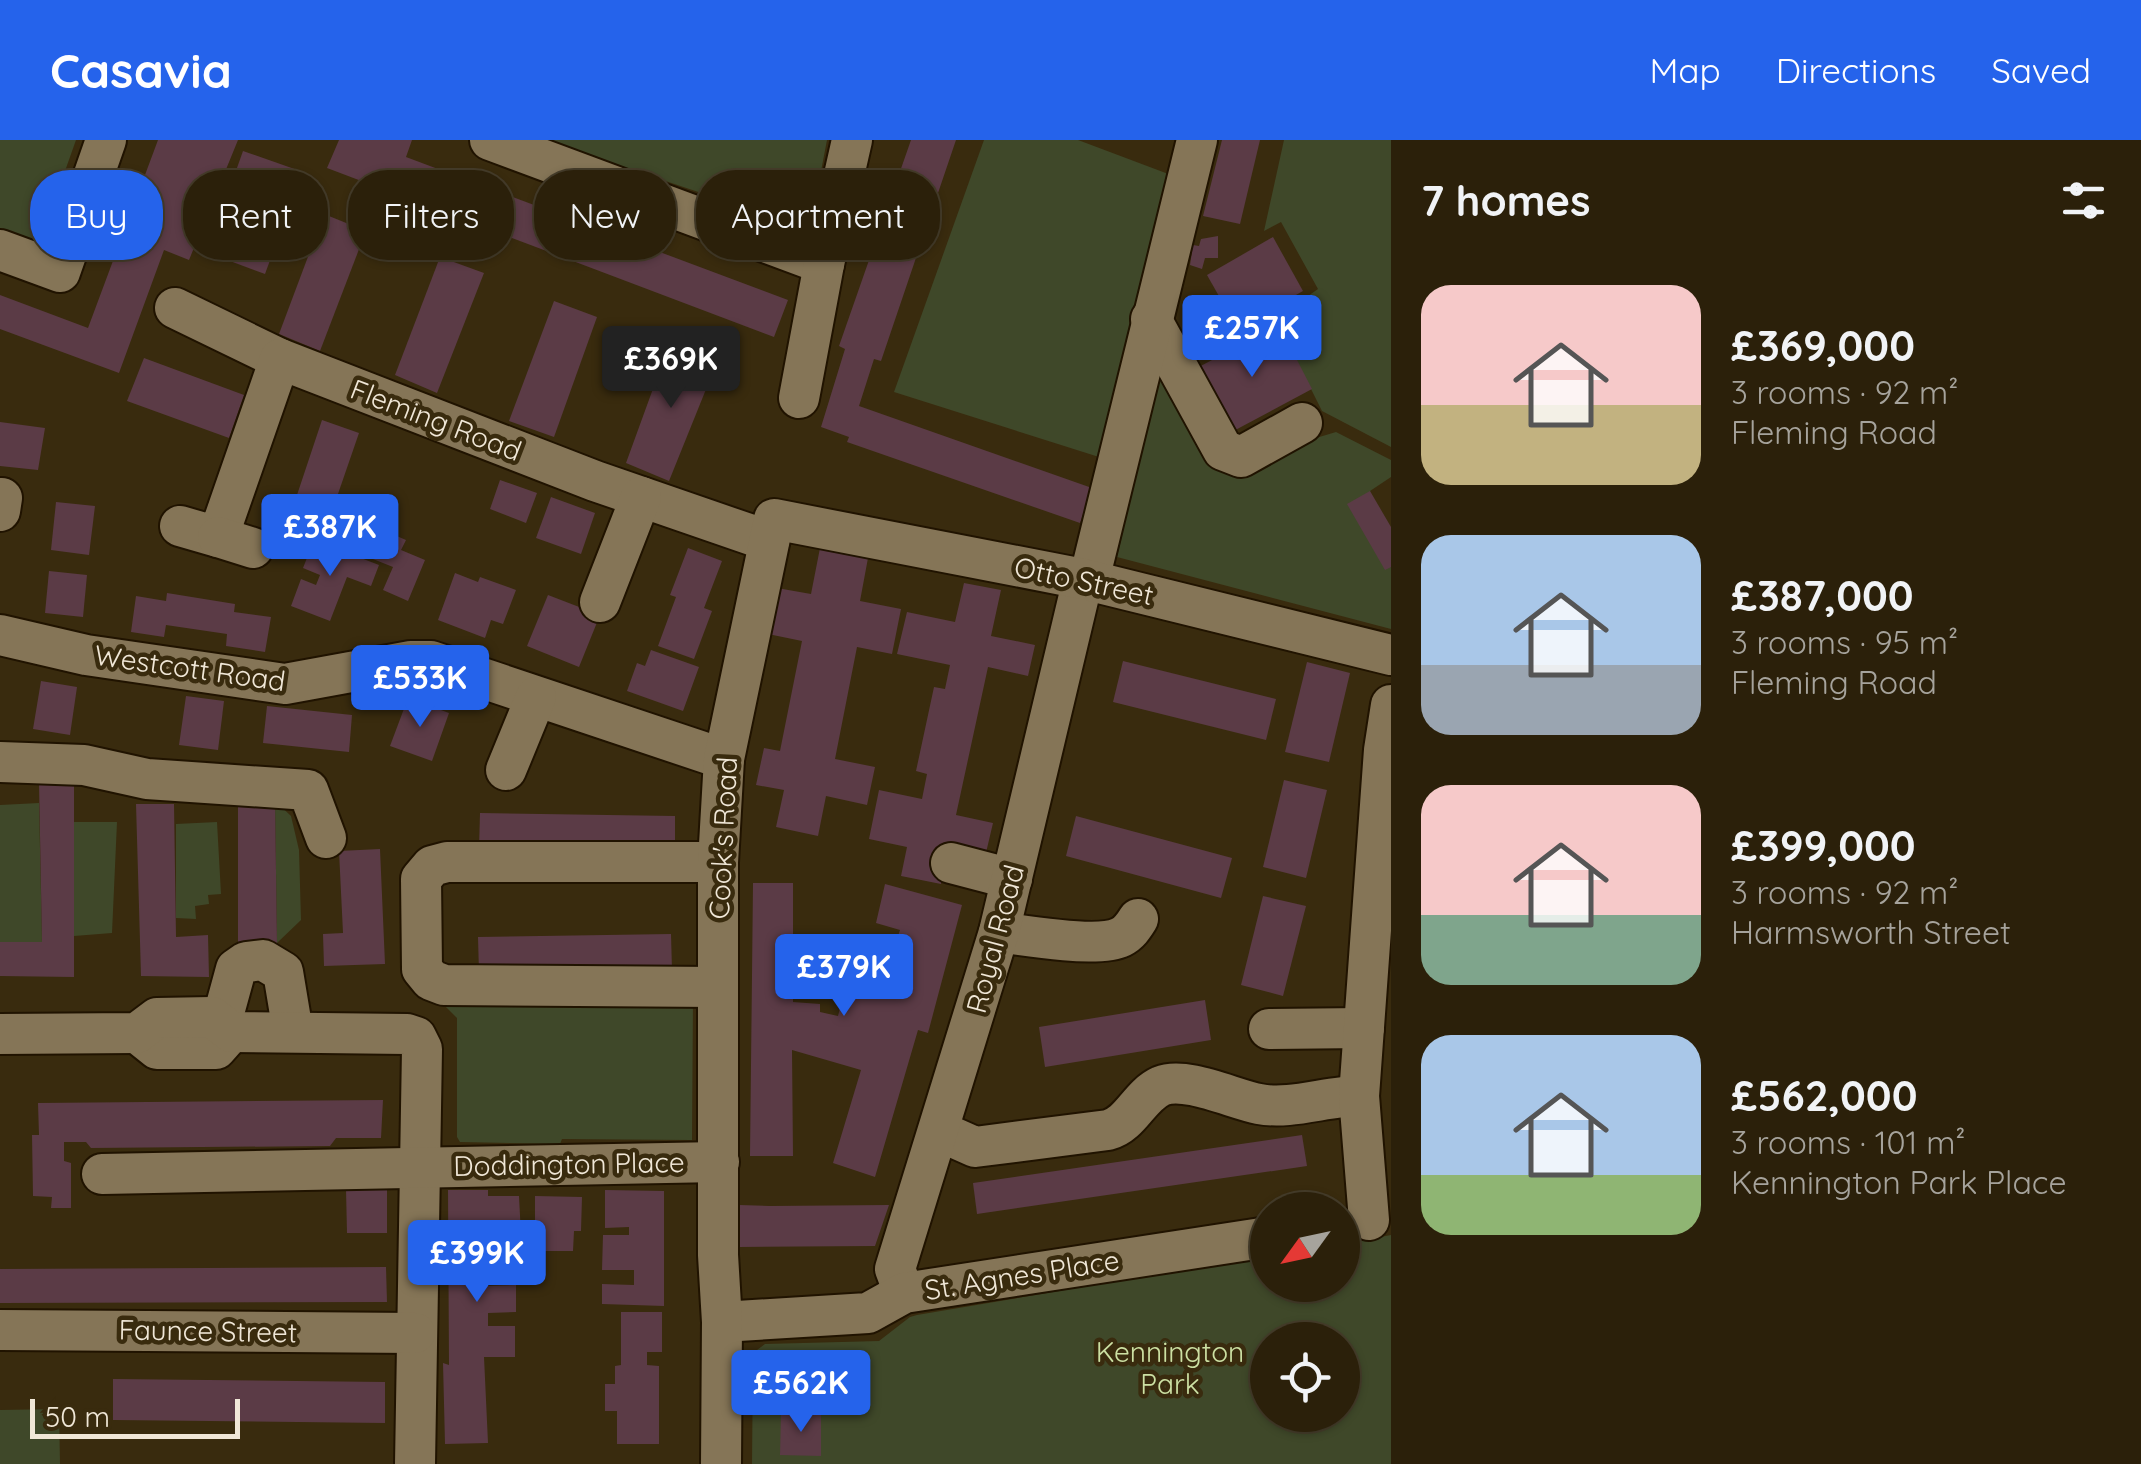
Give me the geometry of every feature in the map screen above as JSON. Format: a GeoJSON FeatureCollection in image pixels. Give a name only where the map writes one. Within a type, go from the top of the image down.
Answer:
{"type":"FeatureCollection","features":[{"type":"Feature","properties":{"kind":"street"},"geometry":{"type":"LineString","coordinates":[[0,250],[60,272],[106,140]]}},
{"type":"Feature","properties":{"kind":"street"},"geometry":{"type":"LineString","coordinates":[[490,140],[824,264]]}},
{"type":"Feature","properties":{"kind":"street"},"geometry":{"type":"LineString","coordinates":[[800,398],[852,140]]}},
{"type":"Feature","properties":{"kind":"street","name":"Royal Road"},"geometry":{"type":"LineString","coordinates":[[904,1293],[895,1269],[999,932],[1197,140]]}},
{"type":"Feature","properties":{"kind":"street","name":"Fleming Road"},"geometry":{"type":"LineString","coordinates":[[175,308],[280,360],[641,497],[771,530]]}},
{"type":"Feature","properties":{"kind":"street"},"geometry":{"type":"LineString","coordinates":[[1152,319],[1223,450],[1241,457],[1302,423]]}},
{"type":"Feature","properties":{"kind":"street"},"geometry":{"type":"LineString","coordinates":[[180,526],[235,542],[280,360]]}},
{"type":"Feature","properties":{"kind":"street"},"geometry":{"type":"LineString","coordinates":[[600,602],[641,497]]}},
{"type":"Feature","properties":{"kind":"street","name":"Otto Street"},"geometry":{"type":"LineString","coordinates":[[771,530],[1086,580],[1391,655]]}},
{"type":"Feature","properties":{"kind":"street","name":"Cook's Road"},"geometry":{"type":"LineString","coordinates":[[721,1464],[718,862],[724,759],[771,530]]}},
{"type":"Feature","properties":{"kind":"street","name":"Westcott Road"},"geometry":{"type":"LineString","coordinates":[[0,635],[86,655],[286,684],[431,660],[724,759]]}},
{"type":"Feature","properties":{"kind":"street"},"geometry":{"type":"LineString","coordinates":[[506,770],[536,696]]}},
{"type":"Feature","properties":{"kind":"street"},"geometry":{"type":"LineString","coordinates":[[1368,1221],[1359,1096],[1382,770],[1391,706]]}},
{"type":"Feature","properties":{"kind":"street"},"geometry":{"type":"LineString","coordinates":[[0,762],[84,765],[146,779],[308,790],[326,838]]}},
{"type":"Feature","properties":{"kind":"street"},"geometry":{"type":"LineString","coordinates":[[717,986],[444,985],[431,980],[422,969],[421,879],[432,866],[447,862],[718,862]]}},
{"type":"Feature","properties":{"kind":"street"},"geometry":{"type":"LineString","coordinates":[[951,863],[1012,878]]}},
{"type":"Feature","properties":{"kind":"street"},"geometry":{"type":"LineString","coordinates":[[999,932],[1108,942],[1128,934],[1138,920]]}},
{"type":"Feature","properties":{"kind":"street"},"geometry":{"type":"LineString","coordinates":[[0,1034],[136,1033],[157,1049],[216,1049],[226,1028],[236,969],[246,962],[263,960],[283,972],[293,1032]]}},
{"type":"Feature","properties":{"kind":"street"},"geometry":{"type":"LineString","coordinates":[[226,1028],[407,1034],[416,1037],[422,1048],[415,1464]]}},
{"type":"Feature","properties":{"kind":"street"},"geometry":{"type":"LineString","coordinates":[[1269,1029],[1364,1028]]}},
{"type":"Feature","properties":{"kind":"street"},"geometry":{"type":"LineString","coordinates":[[939,1131],[975,1147],[1108,1130],[1123,1122],[1144,1096],[1176,1083],[1262,1105],[1359,1096]]}},
{"type":"Feature","properties":{"kind":"street","name":"Doddington Place"},"geometry":{"type":"LineString","coordinates":[[102,1174],[719,1162]]}},
{"type":"Feature","properties":{"kind":"street","name":"St. Agnes Place"},"geometry":{"type":"LineString","coordinates":[[722,1322],[868,1314],[904,1293],[1250,1240]]}},
{"type":"Feature","properties":{"kind":"street","name":"Faunce Street"},"geometry":{"type":"LineString","coordinates":[[0,1330],[416,1333]]}},
{"type":"Feature","properties":{"kind":"green space"},"geometry":{"type":"Polygon","coordinates":[[[0,140],[76,140],[65,170],[30,170],[30,250],[0,238],[0,140]]]}},
{"type":"Feature","properties":{"kind":"green space"},"geometry":{"type":"Polygon","coordinates":[[[543,140],[827,140],[821,170],[696,170],[696,191],[676,185],[676,170],[633,170],[543,140]]]}},
{"type":"Feature","properties":{"kind":"green space"},"geometry":{"type":"Polygon","coordinates":[[[984,140],[1078,140],[1171,175],[1099,457],[894,392],[984,140]]]}},
{"type":"Feature","properties":{"kind":"green space"},"geometry":{"type":"Polygon","coordinates":[[[1284,140],[1391,140],[1391,447],[1322,411],[1279,325],[1278,317],[1318,289],[1281,222],[1264,231],[1284,140]]]}},
{"type":"Feature","properties":{"kind":"green space"},"geometry":{"type":"Polygon","coordinates":[[[1172,373],[1225,469],[1302,428],[1316,438],[1336,432],[1391,460],[1391,477],[1370,491],[1391,567],[1391,629],[1117,557],[1159,376],[1172,373]]]}},
{"type":"Feature","properties":{"kind":"green space"},"geometry":{"type":"Polygon","coordinates":[[[275,801],[291,816],[299,850],[301,920],[277,943],[275,801]]]}},
{"type":"Feature","properties":{"kind":"green space"},"geometry":{"type":"Polygon","coordinates":[[[39,803],[42,942],[0,942],[0,805],[39,803]]]}},
{"type":"Feature","properties":{"kind":"green space"},"geometry":{"type":"Polygon","coordinates":[[[74,822],[117,822],[112,933],[74,936],[74,822]]]}},
{"type":"Feature","properties":{"kind":"green space"},"geometry":{"type":"Polygon","coordinates":[[[217,822],[221,894],[208,895],[209,904],[195,906],[196,919],[176,918],[176,824],[217,822]]]}},
{"type":"Feature","properties":{"kind":"green space"},"geometry":{"type":"Polygon","coordinates":[[[443,993],[693,998],[692,1140],[460,1142],[457,1018],[444,1005],[443,993]]]}},
{"type":"Feature","properties":{"kind":"green space","name":"Kennington Park"},"geometry":{"type":"Polygon","coordinates":[[[1391,1235],[1391,1464],[752,1464],[753,1353],[765,1344],[879,1341],[917,1315],[1250,1259],[1250,1302],[1360,1302],[1360,1241],[1391,1235]]]}},
{"type":"Feature","properties":{"kind":"green space"},"geometry":{"type":"Polygon","coordinates":[[[59,1409],[60,1464],[0,1464],[0,1410],[59,1409]]]}},
{"type":"Feature","properties":{"kind":"building"},"geometry":{"type":"Polygon","coordinates":[[[158,140],[238,140],[226,170],[183,170],[183,258],[163,253],[163,170],[147,170],[158,140]]]}},
{"type":"Feature","properties":{"kind":"building"},"geometry":{"type":"Polygon","coordinates":[[[339,140],[412,140],[406,157],[441,170],[348,170],[348,176],[327,168],[339,140]]]}},
{"type":"Feature","properties":{"kind":"building"},"geometry":{"type":"Polygon","coordinates":[[[911,140],[956,140],[940,187],[940,170],[901,170],[911,140]]]}},
{"type":"Feature","properties":{"kind":"building"},"geometry":{"type":"Polygon","coordinates":[[[1222,140],[1260,140],[1240,224],[1203,216],[1222,140]]]}},
{"type":"Feature","properties":{"kind":"building"},"geometry":{"type":"Polygon","coordinates":[[[243,151],[297,170],[236,170],[243,151]]]}},
{"type":"Feature","properties":{"kind":"building"},"geometry":{"type":"Polygon","coordinates":[[[514,197],[534,205],[534,246],[514,239],[514,197]]]}},
{"type":"Feature","properties":{"kind":"building"},"geometry":{"type":"Polygon","coordinates":[[[328,216],[348,224],[348,260],[355,260],[320,351],[279,334],[307,260],[328,260],[328,216]]]}},
{"type":"Feature","properties":{"kind":"building"},"geometry":{"type":"Polygon","coordinates":[[[1218,236],[1218,258],[1205,258],[1202,269],[1190,265],[1193,245],[1218,236]]]}},
{"type":"Feature","properties":{"kind":"building"},"geometry":{"type":"Polygon","coordinates":[[[1273,237],[1303,291],[1237,328],[1207,275],[1273,237]]]}},
{"type":"Feature","properties":{"kind":"building"},"geometry":{"type":"Polygon","coordinates":[[[676,258],[788,300],[774,337],[570,260],[676,258]]]}},
{"type":"Feature","properties":{"kind":"building"},"geometry":{"type":"Polygon","coordinates":[[[113,260],[160,260],[119,373],[0,329],[0,295],[88,328],[113,260]]]}},
{"type":"Feature","properties":{"kind":"building"},"geometry":{"type":"Polygon","coordinates":[[[227,260],[270,260],[265,274],[227,260]]]}},
{"type":"Feature","properties":{"kind":"building"},"geometry":{"type":"Polygon","coordinates":[[[439,260],[484,273],[437,393],[395,375],[439,260]]]}},
{"type":"Feature","properties":{"kind":"building"},"geometry":{"type":"Polygon","coordinates":[[[869,260],[915,260],[881,361],[874,359],[859,406],[1092,488],[1080,523],[847,442],[849,437],[821,427],[845,349],[839,346],[869,260]]]}},
{"type":"Feature","properties":{"kind":"building"},"geometry":{"type":"Polygon","coordinates":[[[554,301],[597,317],[554,437],[509,421],[554,301]]]}},
{"type":"Feature","properties":{"kind":"building"},"geometry":{"type":"Polygon","coordinates":[[[1279,325],[1312,389],[1226,435],[1191,371],[1279,325]]]}},
{"type":"Feature","properties":{"kind":"building"},"geometry":{"type":"Polygon","coordinates":[[[670,342],[717,362],[669,481],[626,463],[670,342]]]}},
{"type":"Feature","properties":{"kind":"building"},"geometry":{"type":"Polygon","coordinates":[[[144,358],[244,395],[229,438],[127,401],[144,358]]]}},
{"type":"Feature","properties":{"kind":"building"},"geometry":{"type":"Polygon","coordinates":[[[322,420],[359,433],[329,520],[293,507],[322,420]]]}},
{"type":"Feature","properties":{"kind":"building"},"geometry":{"type":"Polygon","coordinates":[[[0,422],[45,428],[38,470],[0,466],[0,422]]]}},
{"type":"Feature","properties":{"kind":"building"},"geometry":{"type":"Polygon","coordinates":[[[500,480],[537,493],[526,523],[490,509],[500,480]]]}},
{"type":"Feature","properties":{"kind":"building"},"geometry":{"type":"Polygon","coordinates":[[[1370,491],[1391,527],[1391,567],[1385,570],[1347,504],[1370,491]]]}},
{"type":"Feature","properties":{"kind":"building"},"geometry":{"type":"Polygon","coordinates":[[[551,497],[595,513],[581,554],[536,538],[551,497]]]}},
{"type":"Feature","properties":{"kind":"building"},"geometry":{"type":"Polygon","coordinates":[[[56,502],[95,506],[89,555],[51,550],[56,502]]]}},
{"type":"Feature","properties":{"kind":"building"},"geometry":{"type":"Polygon","coordinates":[[[385,531],[406,540],[401,550],[425,560],[408,601],[383,590],[393,567],[373,559],[385,531]]]}},
{"type":"Feature","properties":{"kind":"building"},"geometry":{"type":"Polygon","coordinates":[[[314,540],[379,565],[371,586],[347,577],[330,621],[291,606],[301,579],[316,585],[320,575],[303,568],[314,540]]]}},
{"type":"Feature","properties":{"kind":"building"},"geometry":{"type":"Polygon","coordinates":[[[688,548],[722,561],[704,608],[712,611],[694,659],[658,646],[676,597],[670,595],[688,548]]]}},
{"type":"Feature","properties":{"kind":"building"},"geometry":{"type":"Polygon","coordinates":[[[820,548],[868,558],[860,601],[901,609],[892,654],[857,647],[835,759],[875,767],[867,805],[826,796],[818,836],[776,827],[784,790],[756,785],[764,748],[780,751],[802,641],[768,634],[777,588],[811,594],[820,548]]]}},
{"type":"Feature","properties":{"kind":"building"},"geometry":{"type":"Polygon","coordinates":[[[49,571],[87,575],[83,617],[45,613],[49,571]]]}},
{"type":"Feature","properties":{"kind":"building"},"geometry":{"type":"Polygon","coordinates":[[[455,573],[516,590],[503,624],[491,620],[485,638],[438,620],[455,573]]]}},
{"type":"Feature","properties":{"kind":"building"},"geometry":{"type":"Polygon","coordinates":[[[964,583],[1001,590],[991,636],[1035,645],[1028,676],[988,667],[956,815],[993,823],[985,857],[948,848],[941,884],[901,876],[907,847],[869,839],[879,790],[922,799],[927,774],[916,771],[934,687],[945,689],[950,665],[897,654],[907,612],[955,622],[964,583]]]}},
{"type":"Feature","properties":{"kind":"building"},"geometry":{"type":"Polygon","coordinates":[[[167,593],[235,604],[234,612],[271,617],[265,652],[226,646],[227,634],[166,625],[164,637],[131,632],[136,596],[166,601],[167,593]]]}},
{"type":"Feature","properties":{"kind":"building"},"geometry":{"type":"Polygon","coordinates":[[[548,595],[600,615],[579,667],[527,646],[548,595]]]}},
{"type":"Feature","properties":{"kind":"building"},"geometry":{"type":"Polygon","coordinates":[[[651,650],[699,667],[683,711],[627,691],[637,663],[645,666],[651,650]]]}},
{"type":"Feature","properties":{"kind":"building"},"geometry":{"type":"Polygon","coordinates":[[[1123,661],[1276,699],[1266,740],[1113,702],[1123,661]]]}},
{"type":"Feature","properties":{"kind":"building"},"geometry":{"type":"Polygon","coordinates":[[[1307,662],[1350,673],[1329,762],[1285,752],[1307,662]]]}},
{"type":"Feature","properties":{"kind":"building"},"geometry":{"type":"Polygon","coordinates":[[[41,681],[77,687],[70,735],[33,729],[41,681]]]}},
{"type":"Feature","properties":{"kind":"building"},"geometry":{"type":"Polygon","coordinates":[[[186,696],[224,701],[218,750],[179,745],[186,696]]]}},
{"type":"Feature","properties":{"kind":"building"},"geometry":{"type":"Polygon","coordinates":[[[408,698],[449,713],[432,761],[390,746],[408,698]]]}},
{"type":"Feature","properties":{"kind":"building"},"geometry":{"type":"Polygon","coordinates":[[[267,706],[352,715],[349,752],[263,743],[267,706]]]}},
{"type":"Feature","properties":{"kind":"building"},"geometry":{"type":"Polygon","coordinates":[[[1284,780],[1327,790],[1306,878],[1263,867],[1284,780]]]}},
{"type":"Feature","properties":{"kind":"building"},"geometry":{"type":"Polygon","coordinates":[[[39,782],[74,783],[74,977],[0,976],[0,942],[42,942],[39,782]]]}},
{"type":"Feature","properties":{"kind":"building"},"geometry":{"type":"Polygon","coordinates":[[[275,801],[277,943],[238,944],[238,802],[275,801]]]}},
{"type":"Feature","properties":{"kind":"building"},"geometry":{"type":"Polygon","coordinates":[[[136,804],[174,804],[176,937],[208,935],[209,977],[141,976],[136,804]]]}},
{"type":"Feature","properties":{"kind":"building"},"geometry":{"type":"Polygon","coordinates":[[[480,813],[675,816],[675,852],[479,849],[480,813]]]}},
{"type":"Feature","properties":{"kind":"building"},"geometry":{"type":"Polygon","coordinates":[[[1076,816],[1232,858],[1221,898],[1066,856],[1076,816]]]}},
{"type":"Feature","properties":{"kind":"building"},"geometry":{"type":"Polygon","coordinates":[[[380,849],[385,964],[324,966],[323,934],[343,933],[339,851],[380,849]]]}},
{"type":"Feature","properties":{"kind":"building"},"geometry":{"type":"Polygon","coordinates":[[[753,883],[793,883],[793,1002],[820,1004],[820,1012],[838,1016],[847,980],[877,988],[882,972],[858,965],[865,937],[895,945],[900,930],[876,923],[885,884],[962,905],[928,1033],[918,1030],[875,1177],[833,1163],[861,1070],[792,1050],[793,1156],[750,1156],[753,883]]]}},
{"type":"Feature","properties":{"kind":"building"},"geometry":{"type":"Polygon","coordinates":[[[1263,896],[1306,906],[1283,996],[1241,985],[1263,896]]]}},
{"type":"Feature","properties":{"kind":"building"},"geometry":{"type":"Polygon","coordinates":[[[671,934],[672,970],[479,973],[478,937],[671,934]]]}},
{"type":"Feature","properties":{"kind":"building"},"geometry":{"type":"Polygon","coordinates":[[[1205,1000],[1211,1040],[1045,1067],[1039,1027],[1205,1000]]]}},
{"type":"Feature","properties":{"kind":"building"},"geometry":{"type":"Polygon","coordinates":[[[383,1100],[381,1138],[336,1138],[330,1146],[91,1148],[86,1142],[64,1142],[64,1161],[71,1163],[71,1208],[51,1208],[52,1197],[33,1196],[32,1135],[39,1135],[38,1103],[383,1100]]]}},
{"type":"Feature","properties":{"kind":"building"},"geometry":{"type":"Polygon","coordinates":[[[1302,1135],[1307,1166],[977,1214],[973,1183],[1302,1135]]]}},
{"type":"Feature","properties":{"kind":"building"},"geometry":{"type":"Polygon","coordinates":[[[346,1189],[387,1189],[387,1233],[347,1233],[346,1189]]]}},
{"type":"Feature","properties":{"kind":"building"},"geometry":{"type":"Polygon","coordinates":[[[448,1190],[488,1190],[488,1196],[519,1196],[521,1235],[487,1235],[487,1240],[522,1241],[522,1257],[515,1256],[515,1271],[485,1271],[485,1286],[516,1285],[516,1312],[488,1313],[488,1326],[515,1326],[515,1357],[484,1357],[488,1443],[445,1444],[443,1363],[449,1365],[448,1190]]]}},
{"type":"Feature","properties":{"kind":"building"},"geometry":{"type":"Polygon","coordinates":[[[605,1190],[664,1191],[664,1306],[602,1304],[602,1284],[634,1285],[634,1270],[602,1270],[603,1235],[629,1235],[629,1227],[605,1228],[605,1190]]]}},
{"type":"Feature","properties":{"kind":"building"},"geometry":{"type":"Polygon","coordinates":[[[535,1196],[582,1197],[581,1231],[574,1231],[573,1251],[542,1251],[542,1231],[535,1231],[535,1196]]]}},
{"type":"Feature","properties":{"kind":"building"},"geometry":{"type":"Polygon","coordinates":[[[739,1205],[889,1205],[875,1246],[738,1247],[739,1205]]]}},
{"type":"Feature","properties":{"kind":"building"},"geometry":{"type":"Polygon","coordinates":[[[386,1267],[387,1302],[0,1303],[0,1269],[386,1267]]]}},
{"type":"Feature","properties":{"kind":"building"},"geometry":{"type":"Polygon","coordinates":[[[621,1312],[662,1312],[662,1352],[647,1352],[647,1365],[659,1366],[659,1444],[617,1444],[617,1411],[605,1411],[605,1384],[615,1384],[615,1366],[621,1365],[621,1312]]]}},
{"type":"Feature","properties":{"kind":"building"},"geometry":{"type":"Polygon","coordinates":[[[113,1379],[385,1382],[385,1423],[113,1420],[113,1379]]]}},
{"type":"Feature","properties":{"kind":"building"},"geometry":{"type":"Polygon","coordinates":[[[781,1414],[821,1414],[821,1456],[780,1455],[781,1414]]]}}]}
